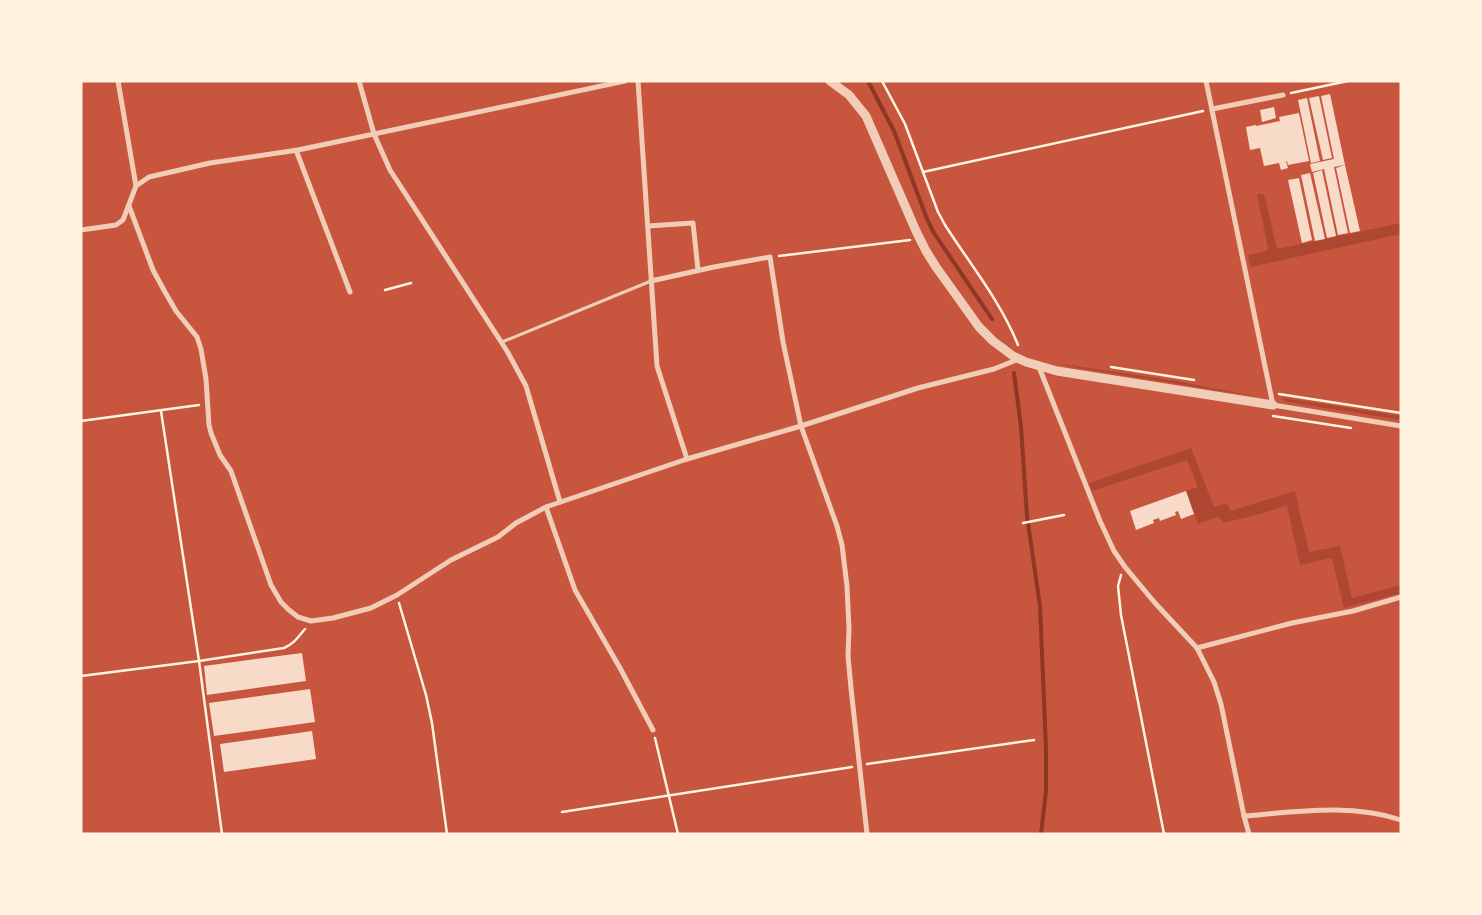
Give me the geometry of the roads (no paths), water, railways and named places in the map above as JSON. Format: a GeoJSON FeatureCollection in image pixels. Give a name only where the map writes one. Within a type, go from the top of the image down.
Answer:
{"type":"FeatureCollection","features":[{"type":"Feature","properties":{"kind":"street"},"geometry":{"type":"LineString","coordinates":[[81,230],[116,225],[123,220],[136,186],[118,81]]}},
{"type":"Feature","properties":{"kind":"street"},"geometry":{"type":"LineString","coordinates":[[359,81],[374,134],[390,170],[502,342],[526,386],[560,502]]}},
{"type":"Feature","properties":{"kind":"street"},"geometry":{"type":"LineString","coordinates":[[136,186],[149,176],[210,163],[296,150],[625,81]]}},
{"type":"Feature","properties":{"kind":"street"},"geometry":{"type":"LineString","coordinates":[[638,81],[657,366],[687,459]]}},
{"type":"Feature","properties":{"kind":"street"},"geometry":{"type":"LineString","coordinates":[[830,81],[840,84],[866,116],[920,239],[936,267],[979,327],[993,340],[1019,358],[1039,367],[1057,371],[1273,404],[1401,426]]}},
{"type":"Feature","properties":{"kind":"street"},"geometry":{"type":"LineString","coordinates":[[1206,81],[1273,404]]}},
{"type":"Feature","properties":{"kind":"street"},"geometry":{"type":"LineString","coordinates":[[1212,110],[1282,95]]}},
{"type":"Feature","properties":{"kind":"street"},"geometry":{"type":"LineString","coordinates":[[296,150],[350,292]]}},
{"type":"Feature","properties":{"kind":"street"},"geometry":{"type":"LineString","coordinates":[[129,206],[153,270],[164,292],[176,311],[197,337],[204,362],[210,433],[220,455],[231,470],[271,585],[281,602],[289,610],[298,617],[311,621],[332,618],[371,608],[397,596],[451,560],[498,537],[516,523],[546,507],[687,459],[801,426],[918,388],[994,369],[1019,358]]}},
{"type":"Feature","properties":{"kind":"street"},"geometry":{"type":"LineString","coordinates":[[648,226],[693,223],[698,270]]}},
{"type":"Feature","properties":{"kind":"street"},"geometry":{"type":"LineString","coordinates":[[651,281],[770,257],[783,342],[801,426],[842,545],[847,586],[848,656],[867,834]]}},
{"type":"Feature","properties":{"kind":"street"},"geometry":{"type":"LineString","coordinates":[[1039,367],[1104,531],[1125,566],[1155,603],[1197,648],[1214,682],[1221,704],[1249,834]]}},
{"type":"Feature","properties":{"kind":"street"},"geometry":{"type":"LineString","coordinates":[[546,507],[574,590],[620,668],[653,730]]}},
{"type":"Feature","properties":{"kind":"street"},"geometry":{"type":"LineString","coordinates":[[1197,648],[1401,597]]}},
{"type":"Feature","properties":{"kind":"street"},"geometry":{"type":"LineString","coordinates":[[1244,816],[1328,811],[1362,812],[1401,820]]}},
{"type":"Feature","properties":{"kind":"lane"},"geometry":{"type":"LineString","coordinates":[[502,342],[651,281]]}},
{"type":"Feature","properties":{"kind":"waterway"},"geometry":{"type":"LineString","coordinates":[[868,81],[894,131],[934,233],[992,319]]}},
{"type":"Feature","properties":{"kind":"waterway"},"geometry":{"type":"LineString","coordinates":[[1014,373],[1021,427],[1027,516],[1040,606],[1046,749],[1046,791],[1041,834]]}}]}
